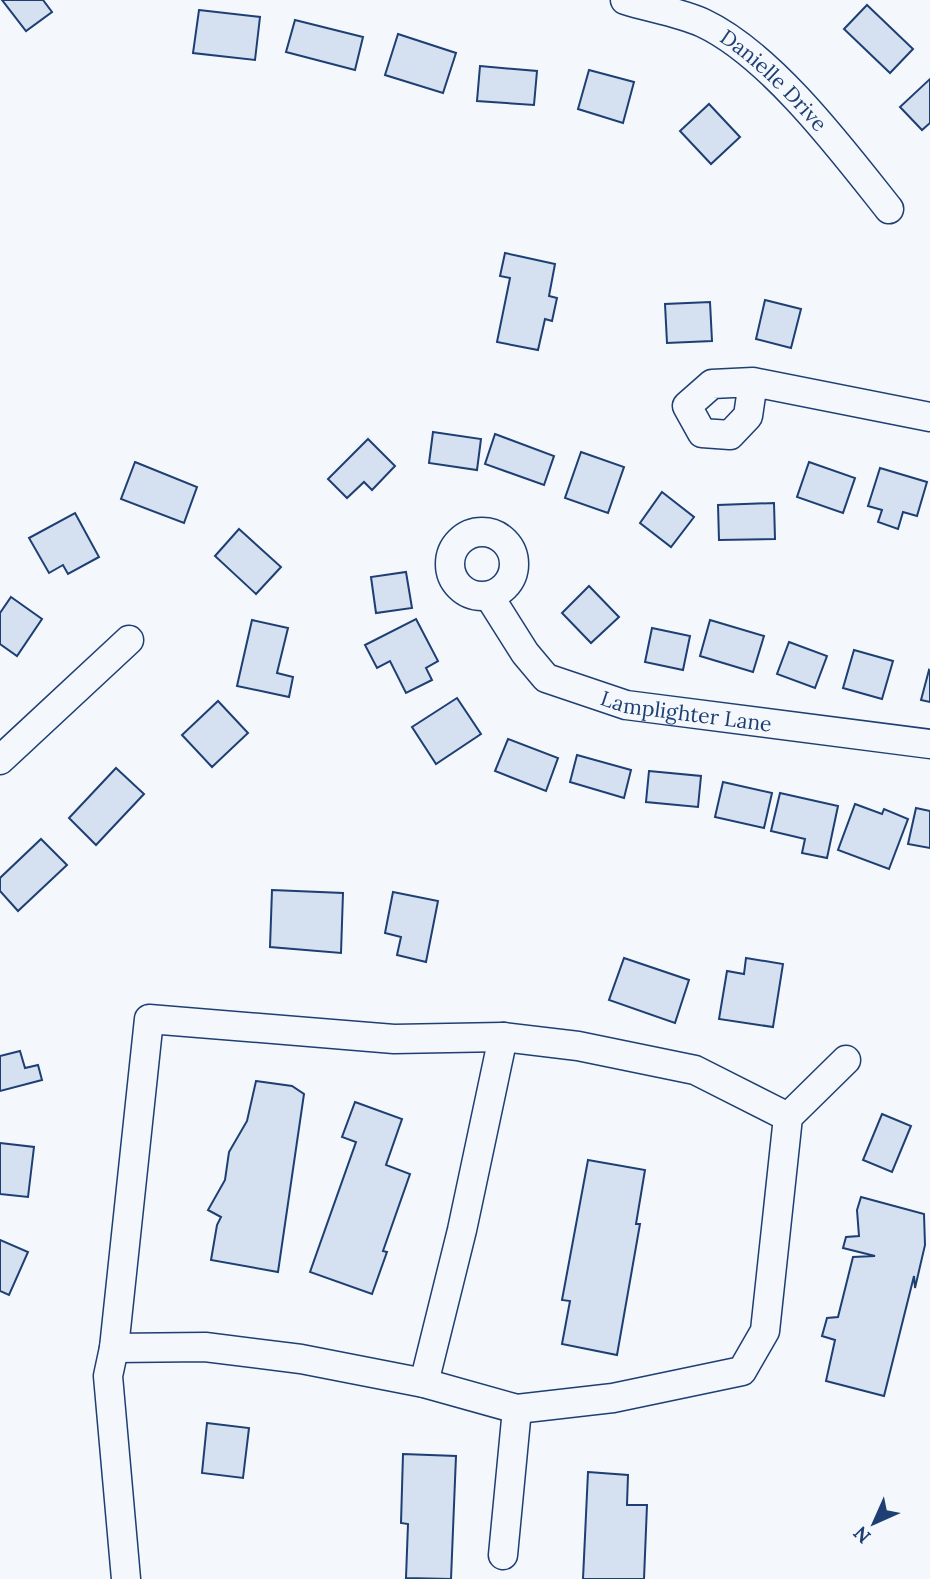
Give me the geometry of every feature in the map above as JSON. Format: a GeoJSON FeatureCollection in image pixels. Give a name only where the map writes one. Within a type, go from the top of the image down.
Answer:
{"type":"FeatureCollection","features":[{"type":"Feature","properties":{"kind":"street","name":"Danielle Drive"},"geometry":{"type":"LineString","coordinates":[[625,0],[703,24],[756,60],[837,143],[889,209]]}},
{"type":"Feature","properties":{"kind":"street"},"geometry":{"type":"LineString","coordinates":[[752,383],[930,417]]}},
{"type":"Feature","properties":{"kind":"street","name":"Lamplighter Lane"},"geometry":{"type":"LineString","coordinates":[[489,596],[525,653],[546,678],[626,705],[930,744]]}},
{"type":"Feature","properties":{"kind":"street"},"geometry":{"type":"LineString","coordinates":[[0,760],[129,640]]}},
{"type":"Feature","properties":{"kind":"street"},"geometry":{"type":"LineString","coordinates":[[126,1579],[108,1376],[114,1348],[149,1019],[394,1039],[503,1037],[578,1046],[695,1070],[788,1117]]}},
{"type":"Feature","properties":{"kind":"street"},"geometry":{"type":"LineString","coordinates":[[424,1383],[462,1230],[503,1037]]}},
{"type":"Feature","properties":{"kind":"street"},"geometry":{"type":"LineString","coordinates":[[114,1348],[205,1347],[301,1359],[424,1383],[517,1409],[613,1398],[742,1371],[765,1331],[788,1117],[846,1060]]}},
{"type":"Feature","properties":{"kind":"street"},"geometry":{"type":"LineString","coordinates":[[503,1555],[517,1409]]}},
{"type":"Feature","properties":{"kind":"building"},"geometry":{"type":"Polygon","coordinates":[[[2,0],[43,0],[52,12],[26,31],[2,0]]]}},
{"type":"Feature","properties":{"kind":"building"},"geometry":{"type":"Polygon","coordinates":[[[867,5],[913,49],[890,73],[844,29],[867,5]]]}},
{"type":"Feature","properties":{"kind":"building"},"geometry":{"type":"Polygon","coordinates":[[[199,10],[260,17],[255,60],[193,53],[199,10]]]}},
{"type":"Feature","properties":{"kind":"building"},"geometry":{"type":"Polygon","coordinates":[[[295,20],[363,37],[355,70],[286,52],[295,20]]]}},
{"type":"Feature","properties":{"kind":"building"},"geometry":{"type":"Polygon","coordinates":[[[398,34],[456,53],[443,93],[385,75],[398,34]]]}},
{"type":"Feature","properties":{"kind":"building"},"geometry":{"type":"Polygon","coordinates":[[[480,66],[537,71],[534,105],[477,101],[480,66]]]}},
{"type":"Feature","properties":{"kind":"building"},"geometry":{"type":"Polygon","coordinates":[[[589,70],[634,82],[623,123],[578,109],[589,70]]]}},
{"type":"Feature","properties":{"kind":"building"},"geometry":{"type":"Polygon","coordinates":[[[930,79],[930,123],[922,130],[900,107],[930,79]]]}},
{"type":"Feature","properties":{"kind":"building"},"geometry":{"type":"Polygon","coordinates":[[[709,104],[740,137],[711,164],[680,131],[709,104]]]}},
{"type":"Feature","properties":{"kind":"building"},"geometry":{"type":"Polygon","coordinates":[[[505,253],[555,264],[549,296],[557,298],[552,321],[545,319],[538,350],[497,342],[510,278],[500,276],[505,253]]]}},
{"type":"Feature","properties":{"kind":"building"},"geometry":{"type":"Polygon","coordinates":[[[765,300],[801,309],[791,348],[756,339],[765,300]]]}},
{"type":"Feature","properties":{"kind":"building"},"geometry":{"type":"Polygon","coordinates":[[[710,302],[712,341],[667,343],[665,304],[710,302]]]}},
{"type":"Feature","properties":{"kind":"building"},"geometry":{"type":"Polygon","coordinates":[[[433,432],[481,439],[477,470],[429,463],[433,432]]]}},
{"type":"Feature","properties":{"kind":"building"},"geometry":{"type":"Polygon","coordinates":[[[495,434],[554,456],[544,485],[485,464],[495,434]]]}},
{"type":"Feature","properties":{"kind":"building"},"geometry":{"type":"Polygon","coordinates":[[[368,439],[395,466],[372,490],[364,482],[347,498],[328,479],[368,439]]]}},
{"type":"Feature","properties":{"kind":"building"},"geometry":{"type":"Polygon","coordinates":[[[581,452],[624,467],[608,513],[565,498],[581,452]]]}},
{"type":"Feature","properties":{"kind":"building"},"geometry":{"type":"Polygon","coordinates":[[[135,462],[197,487],[184,523],[121,499],[135,462]]]}},
{"type":"Feature","properties":{"kind":"building"},"geometry":{"type":"Polygon","coordinates":[[[809,462],[855,478],[843,513],[797,497],[809,462]]]}},
{"type":"Feature","properties":{"kind":"building"},"geometry":{"type":"Polygon","coordinates":[[[880,468],[927,482],[917,516],[903,512],[898,529],[878,522],[882,510],[868,506],[880,468]]]}},
{"type":"Feature","properties":{"kind":"building"},"geometry":{"type":"Polygon","coordinates":[[[662,492],[694,517],[671,547],[640,523],[662,492]]]}},
{"type":"Feature","properties":{"kind":"building"},"geometry":{"type":"Polygon","coordinates":[[[774,503],[775,539],[719,540],[718,505],[774,503]]]}},
{"type":"Feature","properties":{"kind":"building"},"geometry":{"type":"Polygon","coordinates":[[[75,513],[99,557],[68,574],[63,565],[49,573],[29,538],[75,513]]]}},
{"type":"Feature","properties":{"kind":"building"},"geometry":{"type":"Polygon","coordinates":[[[239,529],[281,567],[256,594],[215,556],[239,529]]]}},
{"type":"Feature","properties":{"kind":"building"},"geometry":{"type":"Polygon","coordinates":[[[406,572],[412,608],[376,613],[371,577],[406,572]]]}},
{"type":"Feature","properties":{"kind":"building"},"geometry":{"type":"Polygon","coordinates":[[[589,586],[619,617],[591,643],[562,613],[589,586]]]}},
{"type":"Feature","properties":{"kind":"building"},"geometry":{"type":"Polygon","coordinates":[[[11,597],[42,619],[17,656],[0,644],[0,613],[11,597]]]}},
{"type":"Feature","properties":{"kind":"building"},"geometry":{"type":"Polygon","coordinates":[[[416,619],[438,661],[426,668],[432,680],[406,693],[390,661],[377,668],[365,645],[416,619]]]}},
{"type":"Feature","properties":{"kind":"building"},"geometry":{"type":"Polygon","coordinates":[[[252,620],[288,628],[277,673],[293,677],[289,697],[237,686],[252,620]]]}},
{"type":"Feature","properties":{"kind":"building"},"geometry":{"type":"Polygon","coordinates":[[[710,620],[764,636],[753,672],[700,656],[710,620]]]}},
{"type":"Feature","properties":{"kind":"building"},"geometry":{"type":"Polygon","coordinates":[[[652,628],[690,636],[683,670],[645,662],[652,628]]]}},
{"type":"Feature","properties":{"kind":"building"},"geometry":{"type":"Polygon","coordinates":[[[789,642],[827,656],[815,688],[777,674],[789,642]]]}},
{"type":"Feature","properties":{"kind":"building"},"geometry":{"type":"Polygon","coordinates":[[[854,650],[893,661],[882,699],[843,688],[854,650]]]}},
{"type":"Feature","properties":{"kind":"building"},"geometry":{"type":"Polygon","coordinates":[[[930,671],[930,702],[921,700],[930,671]]]}},
{"type":"Feature","properties":{"kind":"building"},"geometry":{"type":"Polygon","coordinates":[[[457,698],[481,734],[436,764],[412,727],[457,698]]]}},
{"type":"Feature","properties":{"kind":"building"},"geometry":{"type":"Polygon","coordinates":[[[218,701],[248,733],[212,767],[182,735],[218,701]]]}},
{"type":"Feature","properties":{"kind":"building"},"geometry":{"type":"Polygon","coordinates":[[[508,739],[558,758],[546,791],[495,771],[508,739]]]}},
{"type":"Feature","properties":{"kind":"building"},"geometry":{"type":"Polygon","coordinates":[[[577,755],[631,770],[624,798],[570,782],[577,755]]]}},
{"type":"Feature","properties":{"kind":"building"},"geometry":{"type":"Polygon","coordinates":[[[116,768],[144,794],[96,845],[69,818],[116,768]]]}},
{"type":"Feature","properties":{"kind":"building"},"geometry":{"type":"Polygon","coordinates":[[[649,771],[701,776],[698,807],[646,802],[649,771]]]}},
{"type":"Feature","properties":{"kind":"building"},"geometry":{"type":"Polygon","coordinates":[[[723,782],[772,793],[764,828],[715,817],[723,782]]]}},
{"type":"Feature","properties":{"kind":"building"},"geometry":{"type":"Polygon","coordinates":[[[780,793],[838,806],[827,858],[802,853],[805,839],[771,831],[780,793]]]}},
{"type":"Feature","properties":{"kind":"building"},"geometry":{"type":"Polygon","coordinates":[[[855,804],[882,814],[884,809],[908,819],[889,869],[838,850],[855,804]]]}},
{"type":"Feature","properties":{"kind":"building"},"geometry":{"type":"Polygon","coordinates":[[[916,808],[930,811],[930,848],[908,844],[916,808]]]}},
{"type":"Feature","properties":{"kind":"building"},"geometry":{"type":"Polygon","coordinates":[[[41,839],[67,865],[18,911],[0,891],[0,878],[41,839]]]}},
{"type":"Feature","properties":{"kind":"building"},"geometry":{"type":"Polygon","coordinates":[[[272,890],[343,893],[341,953],[270,947],[272,890]]]}},
{"type":"Feature","properties":{"kind":"building"},"geometry":{"type":"Polygon","coordinates":[[[393,892],[438,901],[426,962],[397,955],[401,937],[385,933],[393,892]]]}},
{"type":"Feature","properties":{"kind":"building"},"geometry":{"type":"Polygon","coordinates":[[[624,958],[689,980],[675,1023],[609,1000],[624,958]]]}},
{"type":"Feature","properties":{"kind":"building"},"geometry":{"type":"Polygon","coordinates":[[[746,958],[783,964],[773,1027],[719,1019],[727,971],[744,974],[746,958]]]}},
{"type":"Feature","properties":{"kind":"building"},"geometry":{"type":"Polygon","coordinates":[[[20,1051],[25,1068],[38,1065],[42,1080],[0,1091],[0,1056],[20,1051]]]}},
{"type":"Feature","properties":{"kind":"building"},"geometry":{"type":"Polygon","coordinates":[[[256,1081],[292,1086],[304,1094],[278,1272],[211,1260],[221,1217],[208,1210],[225,1180],[229,1152],[247,1121],[256,1081]]]}},
{"type":"Feature","properties":{"kind":"building"},"geometry":{"type":"Polygon","coordinates":[[[355,1102],[402,1119],[386,1165],[410,1174],[383,1251],[387,1252],[372,1294],[310,1272],[356,1142],[342,1137],[355,1102]]]}},
{"type":"Feature","properties":{"kind":"building"},"geometry":{"type":"Polygon","coordinates":[[[882,1114],[911,1126],[892,1172],[863,1160],[882,1114]]]}},
{"type":"Feature","properties":{"kind":"building"},"geometry":{"type":"Polygon","coordinates":[[[0,1143],[34,1147],[28,1197],[0,1194],[0,1143]]]}},
{"type":"Feature","properties":{"kind":"building"},"geometry":{"type":"Polygon","coordinates":[[[588,1160],[645,1170],[636,1224],[640,1224],[617,1355],[562,1344],[570,1301],[562,1300],[588,1160]]]}},
{"type":"Feature","properties":{"kind":"building"},"geometry":{"type":"Polygon","coordinates":[[[861,1197],[924,1214],[925,1245],[915,1288],[914,1276],[884,1396],[826,1381],[835,1340],[822,1336],[827,1318],[838,1317],[853,1257],[875,1256],[843,1248],[846,1237],[859,1236],[857,1210],[861,1197]]]}},
{"type":"Feature","properties":{"kind":"building"},"geometry":{"type":"Polygon","coordinates":[[[0,1240],[28,1252],[9,1295],[0,1291],[0,1240]]]}},
{"type":"Feature","properties":{"kind":"building"},"geometry":{"type":"Polygon","coordinates":[[[207,1423],[249,1428],[243,1478],[202,1473],[207,1423]]]}},
{"type":"Feature","properties":{"kind":"building"},"geometry":{"type":"Polygon","coordinates":[[[403,1454],[456,1456],[451,1579],[406,1578],[408,1524],[401,1523],[403,1454]]]}},
{"type":"Feature","properties":{"kind":"building"},"geometry":{"type":"Polygon","coordinates":[[[588,1472],[628,1475],[627,1505],[647,1505],[644,1579],[583,1579],[588,1472]]]}}]}
